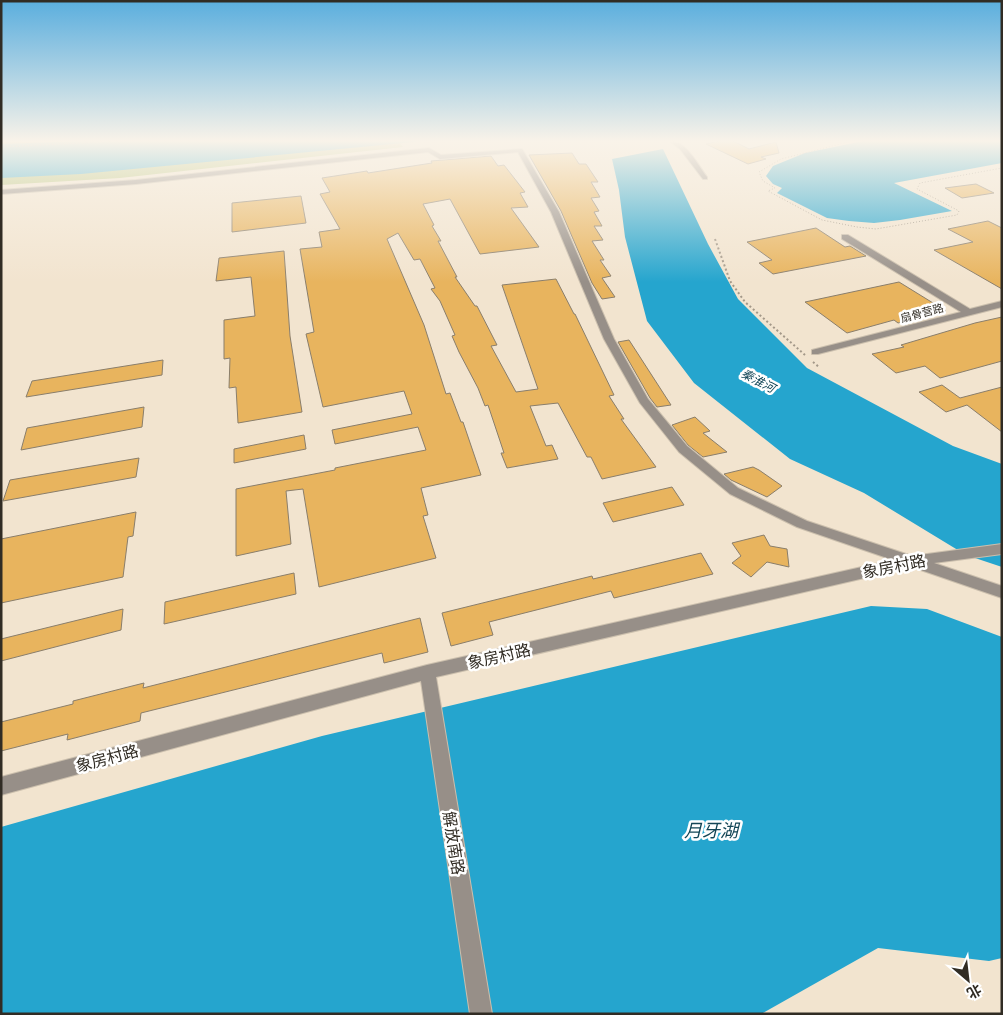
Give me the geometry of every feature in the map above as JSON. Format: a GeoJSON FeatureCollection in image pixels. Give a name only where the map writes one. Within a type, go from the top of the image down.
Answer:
{"type":"FeatureCollection","features":[{"type":"Feature","properties":{"kind":"street"},"geometry":{"type":"LineString","coordinates":[[1,192],[64,187]]}},
{"type":"Feature","properties":{"kind":"street"},"geometry":{"type":"LineString","coordinates":[[541,187],[556,212],[609,340],[644,401],[683,449],[734,492],[802,524],[1002,592]]}},
{"type":"Feature","properties":{"kind":"street"},"geometry":{"type":"LineString","coordinates":[[845,237],[968,312]]}},
{"type":"Feature","properties":{"kind":"street","name":"扇骨营路"},"geometry":{"type":"LineString","coordinates":[[812,357],[849,344],[1002,304]]}},
{"type":"Feature","properties":{"kind":"street","name":"象房村路"},"geometry":{"type":"LineString","coordinates":[[1,786],[427,672],[913,561],[1002,549]]}},
{"type":"Feature","properties":{"kind":"street","name":"解放南路"},"geometry":{"type":"LineString","coordinates":[[427,672],[482,1014]]}},
{"type":"Feature","properties":{"kind":"path"},"geometry":{"type":"LineString","coordinates":[[774,187],[774,190],[768,191],[822,220],[876,229],[956,215],[959,211],[917,187]]}},
{"type":"Feature","properties":{"kind":"path"},"geometry":{"type":"LineString","coordinates":[[714,239],[730,281],[745,302],[812,357],[819,367]]}},
{"type":"Feature","properties":{"kind":"water","name":"秦淮河"},"geometry":{"type":"Polygon","coordinates":[[[618,187],[681,187],[708,244],[738,299],[807,368],[953,446],[1002,464],[1002,567],[966,555],[864,493],[790,459],[694,383],[647,321],[625,237],[618,187]]]}},
{"type":"Feature","properties":{"kind":"water"},"geometry":{"type":"Polygon","coordinates":[[[781,187],[903,187],[952,211],[874,223],[849,221],[827,218],[777,193],[782,188],[781,187]]]}},
{"type":"Feature","properties":{"kind":"water","name":"月牙湖"},"geometry":{"type":"Polygon","coordinates":[[[871,606],[927,609],[1002,637],[1002,958],[989,961],[878,948],[761,1014],[1,1014],[1,827],[322,736],[871,606]]]}},
{"type":"Feature","properties":{"kind":"building"},"geometry":{"type":"Polygon","coordinates":[[[327,187],[521,187],[525,192],[520,193],[528,207],[511,208],[539,247],[480,254],[450,199],[423,204],[434,225],[432,226],[441,241],[438,241],[457,277],[455,277],[475,306],[477,306],[497,345],[491,346],[516,392],[538,389],[502,285],[556,279],[614,395],[609,396],[624,419],[621,419],[656,467],[602,479],[591,457],[587,457],[558,403],[530,406],[546,446],[552,445],[558,459],[507,468],[488,405],[485,406],[478,388],[459,352],[452,336],[455,335],[440,301],[431,289],[435,288],[420,259],[414,260],[398,233],[387,239],[424,325],[446,394],[450,393],[461,422],[463,422],[481,475],[421,488],[428,515],[423,516],[436,558],[319,587],[303,489],[286,491],[291,544],[236,556],[236,489],[426,450],[418,427],[335,444],[332,430],[412,414],[404,391],[323,407],[306,334],[314,332],[300,249],[322,247],[319,232],[340,229],[320,194],[330,192],[327,187]]]}},
{"type":"Feature","properties":{"kind":"building"},"geometry":{"type":"Polygon","coordinates":[[[547,187],[594,187],[600,197],[591,198],[599,211],[594,212],[602,226],[594,226],[603,240],[592,241],[604,260],[600,260],[611,276],[602,278],[615,297],[602,299],[592,283],[561,211],[547,187]]]}},
{"type":"Feature","properties":{"kind":"building"},"geometry":{"type":"Polygon","coordinates":[[[983,187],[994,193],[962,198],[945,188],[983,187]]]}},
{"type":"Feature","properties":{"kind":"building"},"geometry":{"type":"Polygon","coordinates":[[[301,196],[306,223],[232,232],[232,203],[301,196]]]}},
{"type":"Feature","properties":{"kind":"building"},"geometry":{"type":"Polygon","coordinates":[[[988,221],[1002,228],[1002,289],[934,250],[973,242],[948,229],[988,221]]]}},
{"type":"Feature","properties":{"kind":"building"},"geometry":{"type":"Polygon","coordinates":[[[816,228],[845,247],[850,246],[866,256],[773,274],[759,263],[772,260],[747,242],[816,228]]]}},
{"type":"Feature","properties":{"kind":"building"},"geometry":{"type":"Polygon","coordinates":[[[284,251],[290,336],[302,412],[238,423],[236,387],[229,388],[230,358],[224,359],[224,320],[255,316],[251,277],[216,281],[219,258],[284,251]]]}},
{"type":"Feature","properties":{"kind":"building"},"geometry":{"type":"Polygon","coordinates":[[[899,282],[946,311],[898,323],[894,320],[847,333],[805,302],[899,282]]]}},
{"type":"Feature","properties":{"kind":"building"},"geometry":{"type":"Polygon","coordinates":[[[1002,317],[1002,361],[940,378],[925,366],[896,373],[872,354],[904,347],[901,345],[1002,317]]]}},
{"type":"Feature","properties":{"kind":"building"},"geometry":{"type":"Polygon","coordinates":[[[629,340],[671,405],[657,407],[650,398],[618,342],[629,340]]]}},
{"type":"Feature","properties":{"kind":"building"},"geometry":{"type":"Polygon","coordinates":[[[163,360],[162,375],[26,397],[32,381],[163,360]]]}},
{"type":"Feature","properties":{"kind":"building"},"geometry":{"type":"Polygon","coordinates":[[[942,385],[960,398],[1002,387],[1002,432],[967,405],[946,412],[919,392],[942,385]]]}},
{"type":"Feature","properties":{"kind":"building"},"geometry":{"type":"Polygon","coordinates":[[[144,407],[142,427],[21,450],[27,428],[144,407]]]}},
{"type":"Feature","properties":{"kind":"building"},"geometry":{"type":"Polygon","coordinates":[[[695,417],[710,431],[703,433],[727,452],[703,457],[688,445],[672,425],[695,417]]]}},
{"type":"Feature","properties":{"kind":"building"},"geometry":{"type":"Polygon","coordinates":[[[304,435],[306,449],[234,463],[234,449],[304,435]]]}},
{"type":"Feature","properties":{"kind":"building"},"geometry":{"type":"Polygon","coordinates":[[[139,458],[136,477],[3,501],[10,480],[139,458]]]}},
{"type":"Feature","properties":{"kind":"building"},"geometry":{"type":"Polygon","coordinates":[[[753,467],[782,486],[767,497],[731,480],[724,474],[753,467]]]}},
{"type":"Feature","properties":{"kind":"building"},"geometry":{"type":"Polygon","coordinates":[[[672,487],[684,505],[613,522],[603,503],[672,487]]]}},
{"type":"Feature","properties":{"kind":"building"},"geometry":{"type":"Polygon","coordinates":[[[136,512],[133,536],[128,537],[123,577],[1,603],[1,539],[136,512]]]}},
{"type":"Feature","properties":{"kind":"building"},"geometry":{"type":"Polygon","coordinates":[[[764,535],[770,546],[787,549],[789,567],[767,562],[751,577],[732,563],[741,556],[732,543],[764,535]]]}},
{"type":"Feature","properties":{"kind":"building"},"geometry":{"type":"Polygon","coordinates":[[[701,553],[713,574],[614,598],[611,591],[489,622],[493,635],[451,646],[442,613],[592,576],[593,579],[701,553]]]}},
{"type":"Feature","properties":{"kind":"building"},"geometry":{"type":"Polygon","coordinates":[[[294,573],[296,594],[164,624],[165,602],[294,573]]]}},
{"type":"Feature","properties":{"kind":"building"},"geometry":{"type":"Polygon","coordinates":[[[123,609],[121,630],[1,661],[1,639],[123,609]]]}},
{"type":"Feature","properties":{"kind":"building"},"geometry":{"type":"Polygon","coordinates":[[[420,618],[428,652],[384,663],[382,653],[141,713],[140,721],[67,740],[68,734],[1,751],[1,722],[73,704],[73,701],[144,683],[143,688],[420,618]]]}}]}
